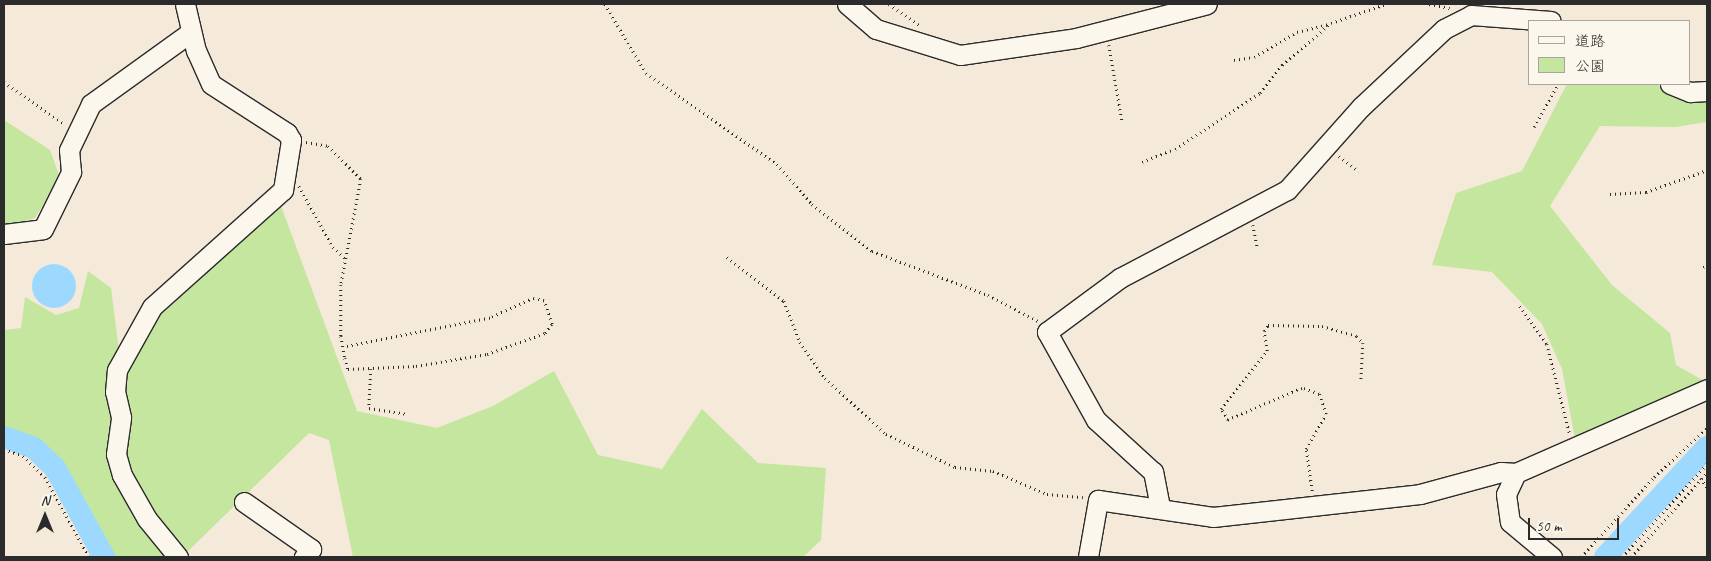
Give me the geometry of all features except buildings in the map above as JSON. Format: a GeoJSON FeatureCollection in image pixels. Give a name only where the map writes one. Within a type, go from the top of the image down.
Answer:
{"type":"FeatureCollection","features":[{"type":"Feature","properties":{"kind":"street"},"geometry":{"type":"LineString","coordinates":[[178,557],[147,519],[122,475],[116,454],[121,417],[115,392],[116,370],[152,307],[283,190],[288,163],[289,138],[211,84],[192,32],[185,4]]}},
{"type":"Feature","properties":{"kind":"street"},"geometry":{"type":"LineString","coordinates":[[847,4],[876,28],[960,55],[1018,49],[1106,30],[1207,4]]}},
{"type":"Feature","properties":{"kind":"street"},"geometry":{"type":"LineString","coordinates":[[1478,4],[1500,15]]}},
{"type":"Feature","properties":{"kind":"street"},"geometry":{"type":"LineString","coordinates":[[1160,507],[1153,472],[1096,420],[1047,332],[1120,278],[1251,207],[1287,190],[1326,146],[1444,29],[1471,15],[1500,15],[1542,20]]}},
{"type":"Feature","properties":{"kind":"street"},"geometry":{"type":"LineString","coordinates":[[4,234],[43,229],[71,172],[69,152],[90,104],[192,32]]}},
{"type":"Feature","properties":{"kind":"street"},"geometry":{"type":"LineString","coordinates":[[1672,85],[1690,92],[1707,91]]}},
{"type":"Feature","properties":{"kind":"street"},"geometry":{"type":"LineString","coordinates":[[1088,557],[1098,500],[1160,507],[1213,517],[1413,495],[1501,472],[1516,473],[1707,389]]}},
{"type":"Feature","properties":{"kind":"street"},"geometry":{"type":"LineString","coordinates":[[1516,473],[1506,494],[1510,522],[1552,557]]}},
{"type":"Feature","properties":{"kind":"street"},"geometry":{"type":"LineString","coordinates":[[244,502],[311,549],[304,557]]}},
{"type":"Feature","properties":{"kind":"path"},"geometry":{"type":"LineString","coordinates":[[605,4],[646,73],[777,164],[812,204],[872,251],[1018,309],[1047,332]]}},
{"type":"Feature","properties":{"kind":"path"},"geometry":{"type":"LineString","coordinates":[[1234,60],[1254,57],[1297,32],[1330,24],[1386,4]]}},
{"type":"Feature","properties":{"kind":"path"},"geometry":{"type":"LineString","coordinates":[[1142,162],[1175,149],[1260,93],[1282,65],[1330,24]]}},
{"type":"Feature","properties":{"kind":"path"},"geometry":{"type":"LineString","coordinates":[[1106,30],[1122,120]]}},
{"type":"Feature","properties":{"kind":"path"},"geometry":{"type":"LineString","coordinates":[[4,82],[64,124],[69,152]]}},
{"type":"Feature","properties":{"kind":"path"},"geometry":{"type":"LineString","coordinates":[[1534,127],[1557,85]]}},
{"type":"Feature","properties":{"kind":"path"},"geometry":{"type":"LineString","coordinates":[[289,138],[328,146],[361,179],[346,260],[340,309],[344,347],[348,369],[487,354],[545,334],[552,324],[544,302],[534,298],[490,318],[344,347]]}},
{"type":"Feature","properties":{"kind":"path"},"geometry":{"type":"LineString","coordinates":[[1326,146],[1359,171]]}},
{"type":"Feature","properties":{"kind":"path"},"geometry":{"type":"LineString","coordinates":[[288,163],[329,240],[346,260]]}},
{"type":"Feature","properties":{"kind":"path"},"geometry":{"type":"LineString","coordinates":[[1610,194],[1646,192],[1707,170]]}},
{"type":"Feature","properties":{"kind":"path"},"geometry":{"type":"LineString","coordinates":[[1251,207],[1258,250]]}},
{"type":"Feature","properties":{"kind":"path"},"geometry":{"type":"LineString","coordinates":[[727,257],[784,301],[800,342],[825,378],[886,434],[955,467],[992,471],[1047,494],[1098,500]]}},
{"type":"Feature","properties":{"kind":"path"},"geometry":{"type":"LineString","coordinates":[[1703,267],[1707,265]]}},
{"type":"Feature","properties":{"kind":"path"},"geometry":{"type":"LineString","coordinates":[[1520,306],[1547,344],[1560,384],[1572,450]]}},
{"type":"Feature","properties":{"kind":"path"},"geometry":{"type":"LineString","coordinates":[[1318,504],[1306,450],[1326,414],[1320,394],[1302,388],[1228,420],[1221,409],[1267,351],[1264,327],[1268,325],[1322,326],[1357,336],[1363,343],[1361,382]]}},
{"type":"Feature","properties":{"kind":"path"},"geometry":{"type":"LineString","coordinates":[[371,368],[369,408],[408,414]]}},
{"type":"Feature","properties":{"kind":"path"},"geometry":{"type":"LineString","coordinates":[[1581,557],[1707,428]]}},
{"type":"Feature","properties":{"kind":"path"},"geometry":{"type":"LineString","coordinates":[[4,449],[23,456],[45,476],[89,557]]}},
{"type":"Feature","properties":{"kind":"path"},"geometry":{"type":"LineString","coordinates":[[1622,557],[1707,464]]}},
{"type":"Feature","properties":{"kind":"path"},"geometry":{"type":"LineString","coordinates":[[1631,557],[1707,472]]}},
{"type":"Feature","properties":{"kind":"path"},"geometry":{"type":"LineString","coordinates":[[1701,478],[1707,488]]}},
{"type":"Feature","properties":{"kind":"green space"},"geometry":{"type":"Polygon","coordinates":[[[1566,85],[1658,85],[1664,91],[1707,99],[1707,122],[1675,127],[1600,126],[1550,206],[1612,285],[1670,333],[1676,365],[1706,382],[1576,444],[1562,369],[1542,324],[1492,272],[1432,265],[1456,193],[1522,171],[1566,85]]]}},
{"type":"Feature","properties":{"kind":"green space"},"geometry":{"type":"Polygon","coordinates":[[[4,120],[50,150],[60,178],[35,218],[4,227],[4,120]]]}},
{"type":"Feature","properties":{"kind":"green space"},"geometry":{"type":"Polygon","coordinates":[[[281,206],[357,411],[437,428],[493,406],[554,371],[598,455],[662,469],[702,409],[758,463],[826,468],[821,540],[803,557],[353,557],[329,440],[309,433],[182,557],[108,557],[34,438],[4,430],[4,330],[21,328],[25,297],[56,315],[79,308],[88,271],[111,288],[119,351],[281,206]]]}},
{"type":"Feature","properties":{"kind":"water"},"geometry":{"type":"Polygon","coordinates":[[[54,264],[66,268],[72,274],[76,286],[72,298],[66,304],[54,308],[42,304],[36,298],[32,286],[36,274],[42,268],[54,264]]]}},
{"type":"Feature","properties":{"kind":"waterway"},"geometry":{"type":"LineString","coordinates":[[4,437],[34,448],[55,468],[104,557]]}},
{"type":"Feature","properties":{"kind":"waterway"},"geometry":{"type":"LineString","coordinates":[[1605,557],[1707,447]]}}]}
